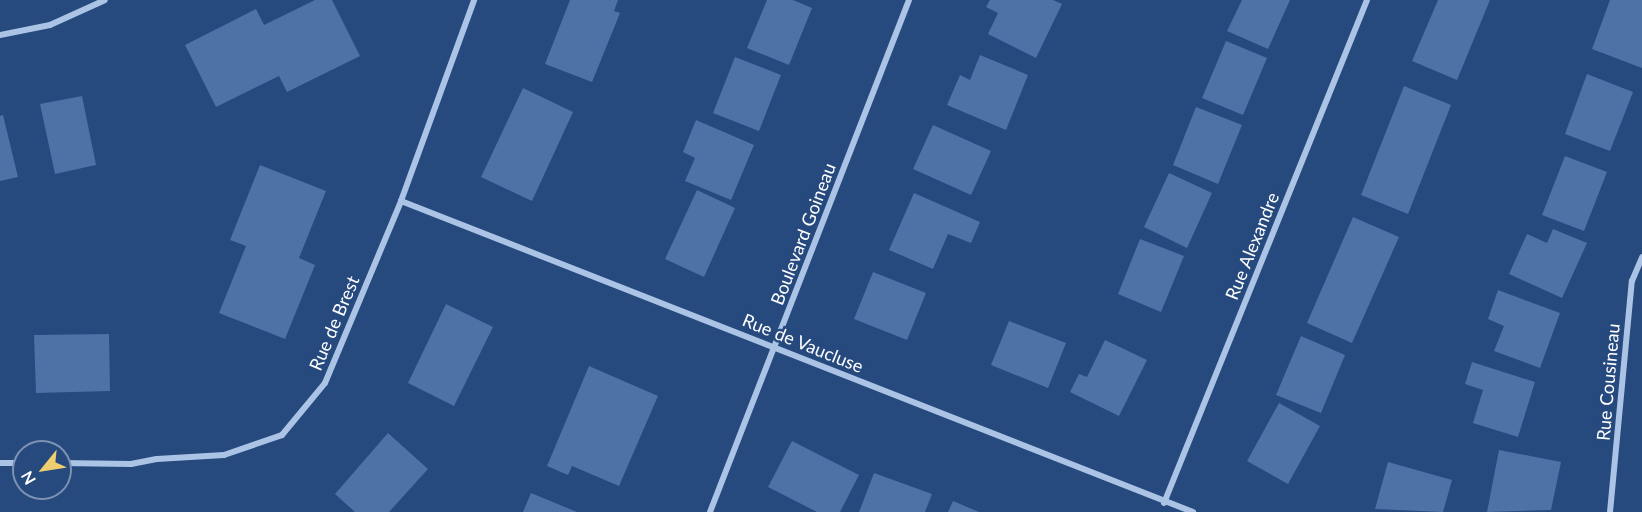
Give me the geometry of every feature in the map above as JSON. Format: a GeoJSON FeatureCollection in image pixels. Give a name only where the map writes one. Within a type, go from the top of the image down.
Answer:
{"type":"FeatureCollection","features":[{"type":"Feature","properties":{"kind":"street"},"geometry":{"type":"LineString","coordinates":[[0,35],[50,25],[105,0]]}},
{"type":"Feature","properties":{"kind":"street","name":"Rue de Brest"},"geometry":{"type":"LineString","coordinates":[[72,464],[131,464],[157,459],[224,455],[282,435],[325,383],[401,201],[474,0]]}},
{"type":"Feature","properties":{"kind":"street","name":"Boulevard Goineau"},"geometry":{"type":"LineString","coordinates":[[710,512],[909,0]]}},
{"type":"Feature","properties":{"kind":"street","name":"Rue Alexandre"},"geometry":{"type":"LineString","coordinates":[[1164,503],[1366,0]]}},
{"type":"Feature","properties":{"kind":"street","name":"Rue de Vaucluse"},"geometry":{"type":"LineString","coordinates":[[401,201],[1164,503],[1193,512]]}},
{"type":"Feature","properties":{"kind":"street","name":"Rue Cousineau"},"geometry":{"type":"LineString","coordinates":[[1610,512],[1632,281],[1642,257]]}},
{"type":"Feature","properties":{"kind":"building"},"geometry":{"type":"Polygon","coordinates":[[[315,0],[332,0],[360,56],[287,92],[279,76],[216,107],[185,45],[256,9],[264,25],[315,0]]]}},
{"type":"Feature","properties":{"kind":"building"},"geometry":{"type":"Polygon","coordinates":[[[570,0],[618,0],[614,11],[620,13],[592,82],[545,64],[570,0]]]}},
{"type":"Feature","properties":{"kind":"building"},"geometry":{"type":"Polygon","coordinates":[[[767,0],[793,0],[812,8],[789,65],[747,48],[767,0]]]}},
{"type":"Feature","properties":{"kind":"building"},"geometry":{"type":"Polygon","coordinates":[[[990,0],[1053,0],[1062,4],[1036,58],[988,34],[998,13],[986,7],[990,0]]]}},
{"type":"Feature","properties":{"kind":"building"},"geometry":{"type":"Polygon","coordinates":[[[1242,0],[1290,0],[1268,49],[1227,31],[1242,0]]]}},
{"type":"Feature","properties":{"kind":"building"},"geometry":{"type":"Polygon","coordinates":[[[1438,0],[1490,0],[1457,80],[1412,61],[1438,0]]]}},
{"type":"Feature","properties":{"kind":"building"},"geometry":{"type":"Polygon","coordinates":[[[1610,0],[1642,0],[1642,68],[1592,49],[1610,0]]]}},
{"type":"Feature","properties":{"kind":"building"},"geometry":{"type":"Polygon","coordinates":[[[1226,41],[1267,58],[1243,115],[1202,98],[1226,41]]]}},
{"type":"Feature","properties":{"kind":"building"},"geometry":{"type":"Polygon","coordinates":[[[980,55],[1028,75],[1006,130],[947,105],[960,75],[970,80],[980,55]]]}},
{"type":"Feature","properties":{"kind":"building"},"geometry":{"type":"Polygon","coordinates":[[[735,57],[781,75],[759,131],[713,113],[735,57]]]}},
{"type":"Feature","properties":{"kind":"building"},"geometry":{"type":"Polygon","coordinates":[[[1587,74],[1633,92],[1610,151],[1565,134],[1587,74]]]}},
{"type":"Feature","properties":{"kind":"building"},"geometry":{"type":"Polygon","coordinates":[[[1404,86],[1451,105],[1408,214],[1361,195],[1404,86]]]}},
{"type":"Feature","properties":{"kind":"building"},"geometry":{"type":"Polygon","coordinates":[[[523,88],[573,112],[532,201],[481,177],[523,88]]]}},
{"type":"Feature","properties":{"kind":"building"},"geometry":{"type":"Polygon","coordinates":[[[82,96],[96,165],[55,174],[40,104],[82,96]]]}},
{"type":"Feature","properties":{"kind":"building"},"geometry":{"type":"Polygon","coordinates":[[[1196,107],[1242,125],[1218,184],[1173,165],[1196,107]]]}},
{"type":"Feature","properties":{"kind":"building"},"geometry":{"type":"Polygon","coordinates":[[[3,115],[18,177],[0,181],[0,116],[3,115]]]}},
{"type":"Feature","properties":{"kind":"building"},"geometry":{"type":"Polygon","coordinates":[[[696,120],[754,145],[731,200],[685,181],[695,158],[683,152],[696,120]]]}},
{"type":"Feature","properties":{"kind":"building"},"geometry":{"type":"Polygon","coordinates":[[[933,125],[991,151],[971,195],[913,169],[933,125]]]}},
{"type":"Feature","properties":{"kind":"building"},"geometry":{"type":"Polygon","coordinates":[[[1565,156],[1607,172],[1584,231],[1542,215],[1565,156]]]}},
{"type":"Feature","properties":{"kind":"building"},"geometry":{"type":"Polygon","coordinates":[[[260,165],[326,191],[299,258],[315,265],[285,339],[219,313],[246,246],[230,240],[260,165]]]}},
{"type":"Feature","properties":{"kind":"building"},"geometry":{"type":"Polygon","coordinates":[[[1169,173],[1212,193],[1187,248],[1144,227],[1169,173]]]}},
{"type":"Feature","properties":{"kind":"building"},"geometry":{"type":"Polygon","coordinates":[[[697,190],[735,208],[704,277],[665,259],[697,190]]]}},
{"type":"Feature","properties":{"kind":"building"},"geometry":{"type":"Polygon","coordinates":[[[914,193],[980,222],[971,243],[948,234],[933,269],[889,250],[914,193]]]}},
{"type":"Feature","properties":{"kind":"building"},"geometry":{"type":"Polygon","coordinates":[[[1353,217],[1399,237],[1352,343],[1307,323],[1353,217]]]}},
{"type":"Feature","properties":{"kind":"building"},"geometry":{"type":"Polygon","coordinates":[[[1553,229],[1587,243],[1562,298],[1509,274],[1527,234],[1547,243],[1553,229]]]}},
{"type":"Feature","properties":{"kind":"building"},"geometry":{"type":"Polygon","coordinates":[[[1140,239],[1184,256],[1161,312],[1118,294],[1140,239]]]}},
{"type":"Feature","properties":{"kind":"building"},"geometry":{"type":"Polygon","coordinates":[[[873,272],[926,293],[907,340],[854,319],[873,272]]]}},
{"type":"Feature","properties":{"kind":"building"},"geometry":{"type":"Polygon","coordinates":[[[1498,290],[1560,313],[1540,368],[1494,351],[1504,326],[1488,319],[1498,290]]]}},
{"type":"Feature","properties":{"kind":"building"},"geometry":{"type":"Polygon","coordinates":[[[446,304],[493,327],[454,406],[408,383],[446,304]]]}},
{"type":"Feature","properties":{"kind":"building"},"geometry":{"type":"Polygon","coordinates":[[[1009,321],[1066,343],[1048,388],[991,365],[1009,321]]]}},
{"type":"Feature","properties":{"kind":"building"},"geometry":{"type":"Polygon","coordinates":[[[109,334],[110,391],[36,393],[34,335],[109,334]]]}},
{"type":"Feature","properties":{"kind":"building"},"geometry":{"type":"Polygon","coordinates":[[[1301,336],[1345,355],[1321,413],[1276,395],[1301,336]]]}},
{"type":"Feature","properties":{"kind":"building"},"geometry":{"type":"Polygon","coordinates":[[[1105,340],[1147,360],[1119,416],[1070,392],[1079,374],[1087,377],[1105,340]]]}},
{"type":"Feature","properties":{"kind":"building"},"geometry":{"type":"Polygon","coordinates":[[[1472,362],[1535,382],[1518,437],[1473,423],[1483,390],[1465,384],[1472,362]]]}},
{"type":"Feature","properties":{"kind":"building"},"geometry":{"type":"Polygon","coordinates":[[[589,366],[658,396],[619,486],[572,466],[568,475],[547,466],[589,366]]]}},
{"type":"Feature","properties":{"kind":"building"},"geometry":{"type":"Polygon","coordinates":[[[1279,403],[1320,426],[1288,484],[1247,461],[1279,403]]]}},
{"type":"Feature","properties":{"kind":"building"},"geometry":{"type":"Polygon","coordinates":[[[388,433],[428,469],[389,512],[355,512],[335,494],[388,433]]]}},
{"type":"Feature","properties":{"kind":"building"},"geometry":{"type":"Polygon","coordinates":[[[792,441],[859,475],[840,512],[817,512],[768,487],[792,441]]]}},
{"type":"Feature","properties":{"kind":"building"},"geometry":{"type":"Polygon","coordinates":[[[1499,450],[1561,462],[1551,510],[1487,512],[1499,450]]]}},
{"type":"Feature","properties":{"kind":"building"},"geometry":{"type":"Polygon","coordinates":[[[1388,462],[1452,480],[1443,512],[1375,509],[1388,462]]]}},
{"type":"Feature","properties":{"kind":"building"},"geometry":{"type":"Polygon","coordinates":[[[874,473],[932,494],[925,512],[859,512],[874,473]]]}},
{"type":"Feature","properties":{"kind":"building"},"geometry":{"type":"Polygon","coordinates":[[[531,493],[577,512],[523,512],[531,493]]]}},
{"type":"Feature","properties":{"kind":"building"},"geometry":{"type":"Polygon","coordinates":[[[953,501],[979,512],[948,512],[953,501]]]}}]}
